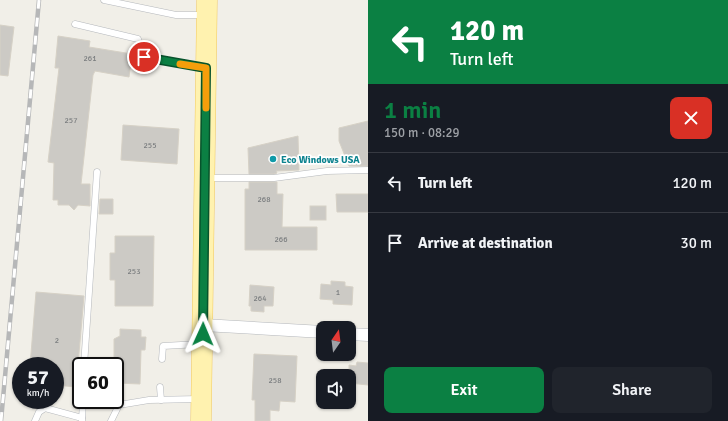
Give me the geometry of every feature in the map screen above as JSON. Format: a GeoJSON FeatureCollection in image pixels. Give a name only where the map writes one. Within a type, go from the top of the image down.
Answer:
{"type":"FeatureCollection","features":[{"type":"Feature","properties":{"kind":"main road"},"geometry":{"type":"LineString","coordinates":[[201,421],[207,8]]}},
{"type":"Feature","properties":{"kind":"street"},"geometry":{"type":"LineString","coordinates":[[203,335],[316,332]]}},
{"type":"Feature","properties":{"kind":"street"},"geometry":{"type":"LineString","coordinates":[[356,334],[368,335]]}},
{"type":"Feature","properties":{"kind":"lane"},"geometry":{"type":"LineString","coordinates":[[104,0],[176,15],[207,8]]}},
{"type":"Feature","properties":{"kind":"lane"},"geometry":{"type":"LineString","coordinates":[[75,24],[138,39],[144,57],[206,68]]}},
{"type":"Feature","properties":{"kind":"lane"},"geometry":{"type":"LineString","coordinates":[[205,178],[274,178],[327,171],[368,170]]}},
{"type":"Feature","properties":{"kind":"lane"},"geometry":{"type":"LineString","coordinates":[[85,357],[97,172]]}},
{"type":"Feature","properties":{"kind":"lane"},"geometry":{"type":"LineString","coordinates":[[162,359],[163,346],[203,335]]}},
{"type":"Feature","properties":{"kind":"lane"},"geometry":{"type":"LineString","coordinates":[[160,387],[160,400]]}},
{"type":"Feature","properties":{"kind":"lane"},"geometry":{"type":"LineString","coordinates":[[111,421],[119,405],[160,400],[201,399]]}},
{"type":"Feature","properties":{"kind":"lane"},"geometry":{"type":"LineString","coordinates":[[35,421],[39,412],[48,408],[82,420],[83,409]]}},
{"type":"Feature","properties":{"kind":"building"},"geometry":{"type":"Polygon","coordinates":[[[0,25],[14,27],[8,76],[0,75],[0,25]]]}},
{"type":"Feature","properties":{"kind":"building"},"geometry":{"type":"Polygon","coordinates":[[[58,36],[90,41],[89,47],[132,54],[129,77],[95,71],[93,75],[81,184],[90,184],[90,206],[78,205],[74,210],[69,205],[58,205],[58,200],[53,200],[54,163],[48,162],[59,68],[55,68],[58,36]]]}},
{"type":"Feature","properties":{"kind":"building"},"geometry":{"type":"Polygon","coordinates":[[[368,121],[368,166],[349,166],[339,141],[339,128],[368,121]]]}},
{"type":"Feature","properties":{"kind":"building"},"geometry":{"type":"Polygon","coordinates":[[[123,125],[179,129],[177,164],[121,160],[123,125]]]}},
{"type":"Feature","properties":{"kind":"building","name":"Eco Windows USA"},"geometry":{"type":"Polygon","coordinates":[[[298,136],[299,170],[276,171],[277,173],[274,174],[249,174],[248,148],[298,136]]]}},
{"type":"Feature","properties":{"kind":"building"},"geometry":{"type":"Polygon","coordinates":[[[249,182],[277,182],[277,194],[283,194],[282,227],[317,227],[317,250],[245,250],[245,189],[249,189],[249,182]]]}},
{"type":"Feature","properties":{"kind":"building"},"geometry":{"type":"Polygon","coordinates":[[[336,194],[368,194],[368,212],[337,212],[336,194]]]}},
{"type":"Feature","properties":{"kind":"building"},"geometry":{"type":"Polygon","coordinates":[[[100,199],[113,199],[113,214],[99,214],[100,199]]]}},
{"type":"Feature","properties":{"kind":"building"},"geometry":{"type":"Polygon","coordinates":[[[310,206],[326,206],[326,220],[310,220],[310,206]]]}},
{"type":"Feature","properties":{"kind":"building"},"geometry":{"type":"Polygon","coordinates":[[[115,236],[154,236],[153,306],[115,306],[115,280],[110,280],[110,253],[115,253],[115,236]]]}},
{"type":"Feature","properties":{"kind":"building"},"geometry":{"type":"Polygon","coordinates":[[[331,281],[345,282],[345,286],[353,287],[352,305],[333,304],[333,300],[320,299],[321,284],[331,285],[331,281]]]}},
{"type":"Feature","properties":{"kind":"building"},"geometry":{"type":"Polygon","coordinates":[[[250,285],[274,287],[273,306],[264,306],[264,312],[251,311],[251,306],[249,306],[250,285]]]}},
{"type":"Feature","properties":{"kind":"building"},"geometry":{"type":"Polygon","coordinates":[[[36,292],[84,296],[79,357],[72,357],[72,387],[64,386],[64,357],[31,357],[36,292]]]}},
{"type":"Feature","properties":{"kind":"building"},"geometry":{"type":"Polygon","coordinates":[[[120,329],[141,330],[141,337],[146,337],[145,350],[141,350],[140,384],[124,383],[124,357],[114,357],[114,339],[120,336],[120,329]]]}},
{"type":"Feature","properties":{"kind":"building"},"geometry":{"type":"Polygon","coordinates":[[[254,354],[297,356],[295,402],[280,401],[279,411],[270,410],[270,421],[255,421],[255,400],[252,400],[254,354]]]}},
{"type":"Feature","properties":{"kind":"building"},"geometry":{"type":"Polygon","coordinates":[[[357,362],[368,363],[368,385],[356,384],[356,369],[349,369],[349,365],[356,366],[357,362]]]}},
{"type":"Feature","properties":{"kind":"railway"},"geometry":{"type":"LineString","coordinates":[[1,421],[39,0]]}},
{"type":"Feature","properties":{"kind":"slow traffic"},"geometry":{"type":"LineString","coordinates":[[180,64],[206,68],[206,108]]}},
{"type":"Feature","properties":{"kind":"place","name":"Eco Windows USA"},"geometry":{"type":"Point","coordinates":[273,159]}},
{"type":"Feature","properties":{"kind":"route"},"geometry":{"type":"LineString","coordinates":[[144,57],[206,68],[203,334]]}}]}
